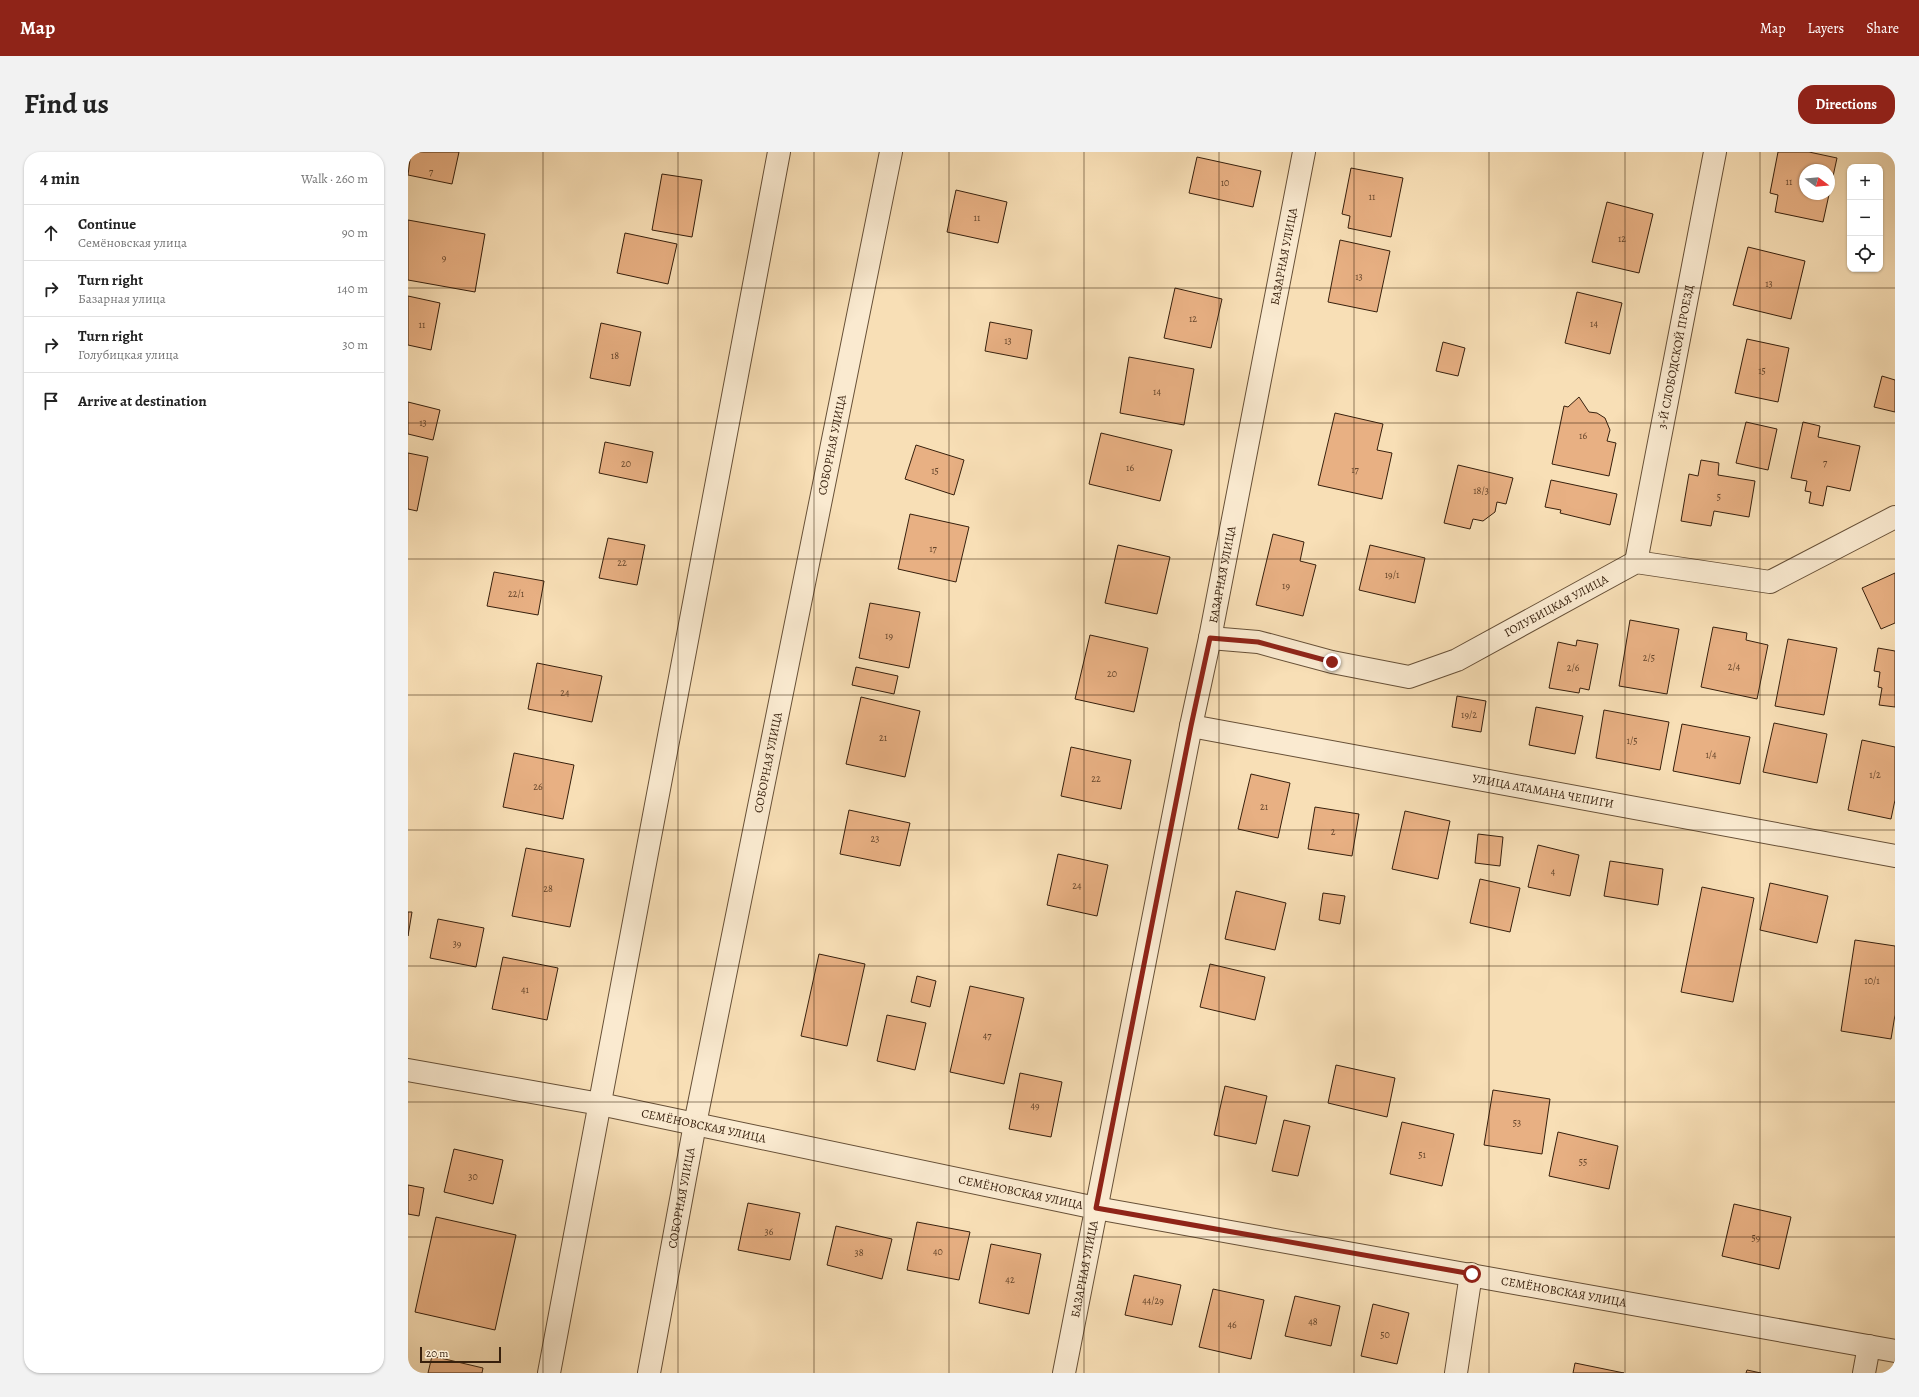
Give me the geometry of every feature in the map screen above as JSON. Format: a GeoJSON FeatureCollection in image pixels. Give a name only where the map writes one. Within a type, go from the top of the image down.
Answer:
{"type":"FeatureCollection","features":[{"type":"Feature","properties":{"kind":"street"},"geometry":{"type":"LineString","coordinates":[[549,1373],[779,152]]}},
{"type":"Feature","properties":{"kind":"street","name":"СОБОРНАЯ УЛИЦА"},"geometry":{"type":"LineString","coordinates":[[649,1373],[695,1124],[891,152]]}},
{"type":"Feature","properties":{"kind":"street","name":"БАЗАРНАЯ УЛИЦА"},"geometry":{"type":"LineString","coordinates":[[1064,1373],[1191,726],[1210,638],[1304,152]]}},
{"type":"Feature","properties":{"kind":"street","name":"3-Й СЛОБОДСКОЙ ПРОЕЗД"},"geometry":{"type":"LineString","coordinates":[[1636,562],[1715,152]]}},
{"type":"Feature","properties":{"kind":"street"},"geometry":{"type":"LineString","coordinates":[[1636,562],[1770,582],[1895,517]]}},
{"type":"Feature","properties":{"kind":"street","name":"ГОЛУБИЦКАЯ УЛИЦА"},"geometry":{"type":"LineString","coordinates":[[1210,638],[1258,642],[1332,662],[1409,677],[1457,660],[1636,562]]}},
{"type":"Feature","properties":{"kind":"street","name":"УЛИЦА АТАМАНА ЧЕПИГИ"},"geometry":{"type":"LineString","coordinates":[[1191,726],[1895,856]]}},
{"type":"Feature","properties":{"kind":"street","name":"СЕМЁНОВСКАЯ УЛИЦА"},"geometry":{"type":"LineString","coordinates":[[408,1070],[600,1104],[1096,1208],[1472,1274],[1895,1351]]}},
{"type":"Feature","properties":{"kind":"street"},"geometry":{"type":"LineString","coordinates":[[1456,1373],[1472,1274]]}},
{"type":"Feature","properties":{"kind":"street"},"geometry":{"type":"LineString","coordinates":[[1864,1373],[1869,1346]]}},
{"type":"Feature","properties":{"kind":"building"},"geometry":{"type":"Polygon","coordinates":[[[411,152],[459,152],[452,184],[408,175],[411,152]]]}},
{"type":"Feature","properties":{"kind":"building"},"geometry":{"type":"Polygon","coordinates":[[[1778,152],[1809,152],[1837,158],[1835,167],[1835,164],[1799,164],[1799,200],[1828,200],[1823,222],[1775,212],[1778,195],[1770,193],[1778,152]]]}},
{"type":"Feature","properties":{"kind":"building"},"geometry":{"type":"Polygon","coordinates":[[[1197,157],[1261,171],[1253,207],[1189,193],[1197,157]]]}},
{"type":"Feature","properties":{"kind":"building"},"geometry":{"type":"Polygon","coordinates":[[[1351,168],[1403,178],[1391,237],[1348,228],[1350,216],[1342,214],[1351,168]]]}},
{"type":"Feature","properties":{"kind":"building"},"geometry":{"type":"Polygon","coordinates":[[[662,174],[702,180],[692,237],[652,230],[662,174]]]}},
{"type":"Feature","properties":{"kind":"building"},"geometry":{"type":"Polygon","coordinates":[[[956,190],[1007,202],[998,243],[947,232],[956,190]]]}},
{"type":"Feature","properties":{"kind":"building"},"geometry":{"type":"Polygon","coordinates":[[[1607,202],[1653,214],[1639,273],[1592,262],[1607,202]]]}},
{"type":"Feature","properties":{"kind":"building"},"geometry":{"type":"Polygon","coordinates":[[[408,220],[485,234],[475,292],[408,280],[408,220]]]}},
{"type":"Feature","properties":{"kind":"building"},"geometry":{"type":"Polygon","coordinates":[[[625,233],[677,244],[668,284],[617,273],[625,233]]]}},
{"type":"Feature","properties":{"kind":"building"},"geometry":{"type":"Polygon","coordinates":[[[1340,240],[1390,251],[1377,312],[1328,302],[1340,240]]]}},
{"type":"Feature","properties":{"kind":"building"},"geometry":{"type":"Polygon","coordinates":[[[1748,247],[1805,261],[1791,319],[1733,305],[1748,247]]]}},
{"type":"Feature","properties":{"kind":"building"},"geometry":{"type":"Polygon","coordinates":[[[1175,288],[1222,299],[1211,348],[1164,338],[1175,288]]]}},
{"type":"Feature","properties":{"kind":"building"},"geometry":{"type":"Polygon","coordinates":[[[1577,292],[1622,303],[1610,354],[1565,343],[1577,292]]]}},
{"type":"Feature","properties":{"kind":"building"},"geometry":{"type":"Polygon","coordinates":[[[408,296],[440,303],[431,350],[408,345],[408,296]]]}},
{"type":"Feature","properties":{"kind":"building"},"geometry":{"type":"Polygon","coordinates":[[[990,322],[1032,330],[1027,359],[985,351],[990,322]]]}},
{"type":"Feature","properties":{"kind":"building"},"geometry":{"type":"Polygon","coordinates":[[[601,323],[641,332],[630,386],[590,378],[601,323]]]}},
{"type":"Feature","properties":{"kind":"building"},"geometry":{"type":"Polygon","coordinates":[[[1747,339],[1789,348],[1778,402],[1735,393],[1747,339]]]}},
{"type":"Feature","properties":{"kind":"building"},"geometry":{"type":"Polygon","coordinates":[[[1443,342],[1465,348],[1458,376],[1436,371],[1443,342]]]}},
{"type":"Feature","properties":{"kind":"building"},"geometry":{"type":"Polygon","coordinates":[[[1129,357],[1194,369],[1184,425],[1120,413],[1129,357]]]}},
{"type":"Feature","properties":{"kind":"building"},"geometry":{"type":"Polygon","coordinates":[[[1882,376],[1895,380],[1895,412],[1874,407],[1882,376]]]}},
{"type":"Feature","properties":{"kind":"building"},"geometry":{"type":"Polygon","coordinates":[[[1579,397],[1589,412],[1597,413],[1605,418],[1610,430],[1607,441],[1616,443],[1609,476],[1552,464],[1564,406],[1568,407],[1579,397]]]}},
{"type":"Feature","properties":{"kind":"building"},"geometry":{"type":"Polygon","coordinates":[[[408,402],[440,410],[433,440],[408,434],[408,402]]]}},
{"type":"Feature","properties":{"kind":"building"},"geometry":{"type":"Polygon","coordinates":[[[1335,413],[1383,424],[1377,450],[1392,453],[1382,499],[1318,485],[1335,413]]]}},
{"type":"Feature","properties":{"kind":"building"},"geometry":{"type":"Polygon","coordinates":[[[1746,422],[1777,429],[1768,470],[1736,463],[1746,422]]]}},
{"type":"Feature","properties":{"kind":"building"},"geometry":{"type":"Polygon","coordinates":[[[1803,422],[1820,426],[1818,437],[1860,446],[1850,491],[1827,486],[1823,506],[1809,503],[1811,492],[1805,491],[1807,481],[1791,478],[1803,422]]]}},
{"type":"Feature","properties":{"kind":"building"},"geometry":{"type":"Polygon","coordinates":[[[1101,433],[1172,450],[1160,501],[1089,484],[1101,433]]]}},
{"type":"Feature","properties":{"kind":"building"},"geometry":{"type":"Polygon","coordinates":[[[605,442],[653,452],[647,483],[599,473],[605,442]]]}},
{"type":"Feature","properties":{"kind":"building"},"geometry":{"type":"Polygon","coordinates":[[[916,445],[964,460],[954,495],[905,479],[916,445]]]}},
{"type":"Feature","properties":{"kind":"building"},"geometry":{"type":"Polygon","coordinates":[[[408,453],[428,457],[417,511],[408,509],[408,453]]]}},
{"type":"Feature","properties":{"kind":"building"},"geometry":{"type":"Polygon","coordinates":[[[1701,460],[1719,463],[1718,475],[1755,481],[1749,517],[1714,511],[1711,526],[1681,521],[1689,474],[1698,476],[1701,460]]]}},
{"type":"Feature","properties":{"kind":"building"},"geometry":{"type":"Polygon","coordinates":[[[1458,465],[1513,478],[1506,504],[1497,502],[1495,512],[1483,521],[1473,519],[1470,529],[1444,523],[1458,465]]]}},
{"type":"Feature","properties":{"kind":"building"},"geometry":{"type":"Polygon","coordinates":[[[1551,480],[1617,494],[1610,525],[1560,513],[1561,510],[1545,507],[1551,480]]]}},
{"type":"Feature","properties":{"kind":"building"},"geometry":{"type":"Polygon","coordinates":[[[910,514],[969,527],[956,582],[898,569],[910,514]]]}},
{"type":"Feature","properties":{"kind":"building"},"geometry":{"type":"Polygon","coordinates":[[[1273,534],[1304,542],[1300,561],[1316,565],[1303,616],[1256,605],[1273,534]]]}},
{"type":"Feature","properties":{"kind":"building"},"geometry":{"type":"Polygon","coordinates":[[[608,538],[645,545],[637,585],[599,578],[608,538]]]}},
{"type":"Feature","properties":{"kind":"building"},"geometry":{"type":"Polygon","coordinates":[[[1118,545],[1170,557],[1157,614],[1105,603],[1118,545]]]}},
{"type":"Feature","properties":{"kind":"building"},"geometry":{"type":"Polygon","coordinates":[[[1370,545],[1425,558],[1415,603],[1359,590],[1370,545]]]}},
{"type":"Feature","properties":{"kind":"building"},"geometry":{"type":"Polygon","coordinates":[[[494,572],[544,581],[538,615],[487,606],[494,572]]]}},
{"type":"Feature","properties":{"kind":"building"},"geometry":{"type":"Polygon","coordinates":[[[1895,573],[1895,623],[1881,629],[1862,588],[1895,573]]]}},
{"type":"Feature","properties":{"kind":"building"},"geometry":{"type":"Polygon","coordinates":[[[870,603],[920,612],[909,668],[859,658],[870,603]]]}},
{"type":"Feature","properties":{"kind":"building"},"geometry":{"type":"Polygon","coordinates":[[[1630,620],[1679,629],[1667,694],[1619,686],[1630,620]]]}},
{"type":"Feature","properties":{"kind":"building"},"geometry":{"type":"Polygon","coordinates":[[[1713,627],[1747,633],[1746,640],[1768,645],[1757,699],[1701,687],[1713,627]]]}},
{"type":"Feature","properties":{"kind":"building"},"geometry":{"type":"Polygon","coordinates":[[[1090,635],[1148,648],[1134,712],[1075,699],[1090,635]]]}},
{"type":"Feature","properties":{"kind":"building"},"geometry":{"type":"Polygon","coordinates":[[[1788,639],[1837,648],[1824,715],[1775,706],[1788,639]]]}},
{"type":"Feature","properties":{"kind":"building"},"geometry":{"type":"Polygon","coordinates":[[[1577,640],[1598,644],[1589,690],[1580,688],[1579,693],[1549,688],[1558,642],[1576,646],[1577,640]]]}},
{"type":"Feature","properties":{"kind":"building"},"geometry":{"type":"Polygon","coordinates":[[[1878,648],[1895,651],[1895,707],[1879,705],[1882,688],[1878,687],[1880,672],[1874,671],[1878,648]]]}},
{"type":"Feature","properties":{"kind":"building"},"geometry":{"type":"Polygon","coordinates":[[[537,663],[602,676],[592,722],[528,709],[537,663]]]}},
{"type":"Feature","properties":{"kind":"building"},"geometry":{"type":"Polygon","coordinates":[[[856,667],[898,676],[894,694],[852,685],[856,667]]]}},
{"type":"Feature","properties":{"kind":"building"},"geometry":{"type":"Polygon","coordinates":[[[1457,696],[1486,701],[1481,732],[1452,727],[1457,696]]]}},
{"type":"Feature","properties":{"kind":"building"},"geometry":{"type":"Polygon","coordinates":[[[861,697],[920,711],[905,777],[846,764],[861,697]]]}},
{"type":"Feature","properties":{"kind":"building"},"geometry":{"type":"Polygon","coordinates":[[[1536,707],[1583,716],[1575,754],[1529,745],[1536,707]]]}},
{"type":"Feature","properties":{"kind":"building"},"geometry":{"type":"Polygon","coordinates":[[[1604,710],[1669,722],[1660,770],[1596,758],[1604,710]]]}},
{"type":"Feature","properties":{"kind":"building"},"geometry":{"type":"Polygon","coordinates":[[[1774,723],[1827,734],[1817,783],[1763,772],[1774,723]]]}},
{"type":"Feature","properties":{"kind":"building"},"geometry":{"type":"Polygon","coordinates":[[[1682,724],[1750,737],[1740,784],[1673,771],[1682,724]]]}},
{"type":"Feature","properties":{"kind":"building"},"geometry":{"type":"Polygon","coordinates":[[[1862,740],[1895,747],[1895,800],[1891,819],[1848,810],[1862,740]]]}},
{"type":"Feature","properties":{"kind":"building"},"geometry":{"type":"Polygon","coordinates":[[[1071,747],[1131,760],[1121,809],[1061,796],[1071,747]]]}},
{"type":"Feature","properties":{"kind":"building"},"geometry":{"type":"Polygon","coordinates":[[[514,753],[574,765],[563,819],[503,807],[514,753]]]}},
{"type":"Feature","properties":{"kind":"building"},"geometry":{"type":"Polygon","coordinates":[[[1251,774],[1290,783],[1278,838],[1238,829],[1251,774]]]}},
{"type":"Feature","properties":{"kind":"building"},"geometry":{"type":"Polygon","coordinates":[[[1315,807],[1359,814],[1352,856],[1308,849],[1315,807]]]}},
{"type":"Feature","properties":{"kind":"building"},"geometry":{"type":"Polygon","coordinates":[[[849,810],[910,823],[900,866],[840,854],[849,810]]]}},
{"type":"Feature","properties":{"kind":"building"},"geometry":{"type":"Polygon","coordinates":[[[1405,811],[1450,821],[1438,879],[1392,869],[1405,811]]]}},
{"type":"Feature","properties":{"kind":"building"},"geometry":{"type":"Polygon","coordinates":[[[1478,834],[1503,837],[1500,866],[1475,863],[1478,834]]]}},
{"type":"Feature","properties":{"kind":"building"},"geometry":{"type":"Polygon","coordinates":[[[1538,845],[1579,855],[1570,896],[1528,887],[1538,845]]]}},
{"type":"Feature","properties":{"kind":"building"},"geometry":{"type":"Polygon","coordinates":[[[526,848],[584,859],[570,927],[512,916],[526,848]]]}},
{"type":"Feature","properties":{"kind":"building"},"geometry":{"type":"Polygon","coordinates":[[[1058,854],[1108,865],[1097,916],[1047,905],[1058,854]]]}},
{"type":"Feature","properties":{"kind":"building"},"geometry":{"type":"Polygon","coordinates":[[[1610,861],[1663,869],[1658,905],[1604,896],[1610,861]]]}},
{"type":"Feature","properties":{"kind":"building"},"geometry":{"type":"Polygon","coordinates":[[[1480,879],[1520,888],[1510,932],[1470,923],[1480,879]]]}},
{"type":"Feature","properties":{"kind":"building"},"geometry":{"type":"Polygon","coordinates":[[[1770,883],[1828,896],[1817,943],[1760,930],[1770,883]]]}},
{"type":"Feature","properties":{"kind":"building"},"geometry":{"type":"Polygon","coordinates":[[[1702,887],[1754,898],[1733,1002],[1681,992],[1702,887]]]}},
{"type":"Feature","properties":{"kind":"building"},"geometry":{"type":"Polygon","coordinates":[[[1236,891],[1286,903],[1275,950],[1225,939],[1236,891]]]}},
{"type":"Feature","properties":{"kind":"building"},"geometry":{"type":"Polygon","coordinates":[[[1323,893],[1345,896],[1340,924],[1319,920],[1323,893]]]}},
{"type":"Feature","properties":{"kind":"building"},"geometry":{"type":"Polygon","coordinates":[[[408,912],[412,912],[408,936],[408,912]]]}},
{"type":"Feature","properties":{"kind":"building"},"geometry":{"type":"Polygon","coordinates":[[[438,919],[484,928],[476,967],[430,958],[438,919]]]}},
{"type":"Feature","properties":{"kind":"building"},"geometry":{"type":"Polygon","coordinates":[[[1855,940],[1895,946],[1895,1015],[1891,1039],[1841,1031],[1855,940]]]}},
{"type":"Feature","properties":{"kind":"building"},"geometry":{"type":"Polygon","coordinates":[[[819,954],[865,964],[847,1046],[801,1036],[819,954]]]}},
{"type":"Feature","properties":{"kind":"building"},"geometry":{"type":"Polygon","coordinates":[[[503,957],[558,968],[547,1020],[492,1009],[503,957]]]}},
{"type":"Feature","properties":{"kind":"building"},"geometry":{"type":"Polygon","coordinates":[[[1210,964],[1265,977],[1255,1020],[1200,1007],[1210,964]]]}},
{"type":"Feature","properties":{"kind":"building"},"geometry":{"type":"Polygon","coordinates":[[[917,976],[936,981],[930,1007],[911,1002],[917,976]]]}},
{"type":"Feature","properties":{"kind":"building"},"geometry":{"type":"Polygon","coordinates":[[[970,986],[1024,998],[1004,1084],[950,1072],[970,986]]]}},
{"type":"Feature","properties":{"kind":"building"},"geometry":{"type":"Polygon","coordinates":[[[887,1015],[926,1023],[915,1070],[877,1061],[887,1015]]]}},
{"type":"Feature","properties":{"kind":"building"},"geometry":{"type":"Polygon","coordinates":[[[1336,1065],[1395,1078],[1387,1117],[1328,1103],[1336,1065]]]}},
{"type":"Feature","properties":{"kind":"building"},"geometry":{"type":"Polygon","coordinates":[[[1020,1073],[1062,1082],[1051,1137],[1009,1129],[1020,1073]]]}},
{"type":"Feature","properties":{"kind":"building"},"geometry":{"type":"Polygon","coordinates":[[[1225,1086],[1267,1096],[1256,1144],[1214,1135],[1225,1086]]]}},
{"type":"Feature","properties":{"kind":"building"},"geometry":{"type":"Polygon","coordinates":[[[1493,1090],[1550,1099],[1542,1154],[1484,1145],[1493,1090]]]}},
{"type":"Feature","properties":{"kind":"building"},"geometry":{"type":"Polygon","coordinates":[[[1284,1120],[1310,1126],[1298,1176],[1272,1171],[1284,1120]]]}},
{"type":"Feature","properties":{"kind":"building"},"geometry":{"type":"Polygon","coordinates":[[[1402,1122],[1454,1134],[1442,1186],[1390,1174],[1402,1122]]]}},
{"type":"Feature","properties":{"kind":"building"},"geometry":{"type":"Polygon","coordinates":[[[1558,1132],[1618,1146],[1609,1189],[1549,1176],[1558,1132]]]}},
{"type":"Feature","properties":{"kind":"building"},"geometry":{"type":"Polygon","coordinates":[[[454,1149],[503,1160],[493,1204],[444,1192],[454,1149]]]}},
{"type":"Feature","properties":{"kind":"building"},"geometry":{"type":"Polygon","coordinates":[[[408,1185],[424,1188],[419,1216],[408,1214],[408,1185]]]}},
{"type":"Feature","properties":{"kind":"building"},"geometry":{"type":"Polygon","coordinates":[[[748,1203],[800,1213],[790,1260],[738,1250],[748,1203]]]}},
{"type":"Feature","properties":{"kind":"building"},"geometry":{"type":"Polygon","coordinates":[[[1734,1204],[1791,1217],[1779,1269],[1722,1256],[1734,1204]]]}},
{"type":"Feature","properties":{"kind":"building"},"geometry":{"type":"Polygon","coordinates":[[[436,1217],[516,1235],[495,1330],[415,1312],[436,1217]]]}},
{"type":"Feature","properties":{"kind":"building"},"geometry":{"type":"Polygon","coordinates":[[[917,1222],[970,1232],[959,1280],[907,1270],[917,1222]]]}},
{"type":"Feature","properties":{"kind":"building"},"geometry":{"type":"Polygon","coordinates":[[[836,1226],[892,1239],[882,1279],[827,1265],[836,1226]]]}},
{"type":"Feature","properties":{"kind":"building"},"geometry":{"type":"Polygon","coordinates":[[[991,1244],[1041,1254],[1029,1314],[979,1303],[991,1244]]]}},
{"type":"Feature","properties":{"kind":"building"},"geometry":{"type":"Polygon","coordinates":[[[1134,1275],[1181,1285],[1172,1325],[1125,1315],[1134,1275]]]}},
{"type":"Feature","properties":{"kind":"building"},"geometry":{"type":"Polygon","coordinates":[[[1213,1289],[1264,1300],[1251,1359],[1199,1347],[1213,1289]]]}},
{"type":"Feature","properties":{"kind":"building"},"geometry":{"type":"Polygon","coordinates":[[[1295,1296],[1340,1306],[1331,1346],[1285,1336],[1295,1296]]]}},
{"type":"Feature","properties":{"kind":"building"},"geometry":{"type":"Polygon","coordinates":[[[1373,1304],[1409,1313],[1397,1364],[1361,1356],[1373,1304]]]}},
{"type":"Feature","properties":{"kind":"building"},"geometry":{"type":"Polygon","coordinates":[[[432,1356],[483,1368],[482,1373],[428,1373],[432,1356]]]}},
{"type":"Feature","properties":{"kind":"building"},"geometry":{"type":"Polygon","coordinates":[[[1575,1363],[1624,1373],[1573,1373],[1575,1363]]]}},
{"type":"Feature","properties":{"kind":"building"},"geometry":{"type":"Polygon","coordinates":[[[1747,1370],[1761,1373],[1746,1373],[1747,1370]]]}},
{"type":"Feature","properties":{"kind":"route"},"geometry":{"type":"LineString","coordinates":[[1332,662],[1258,642],[1210,638],[1191,726],[1096,1208],[1472,1274]]}}]}
